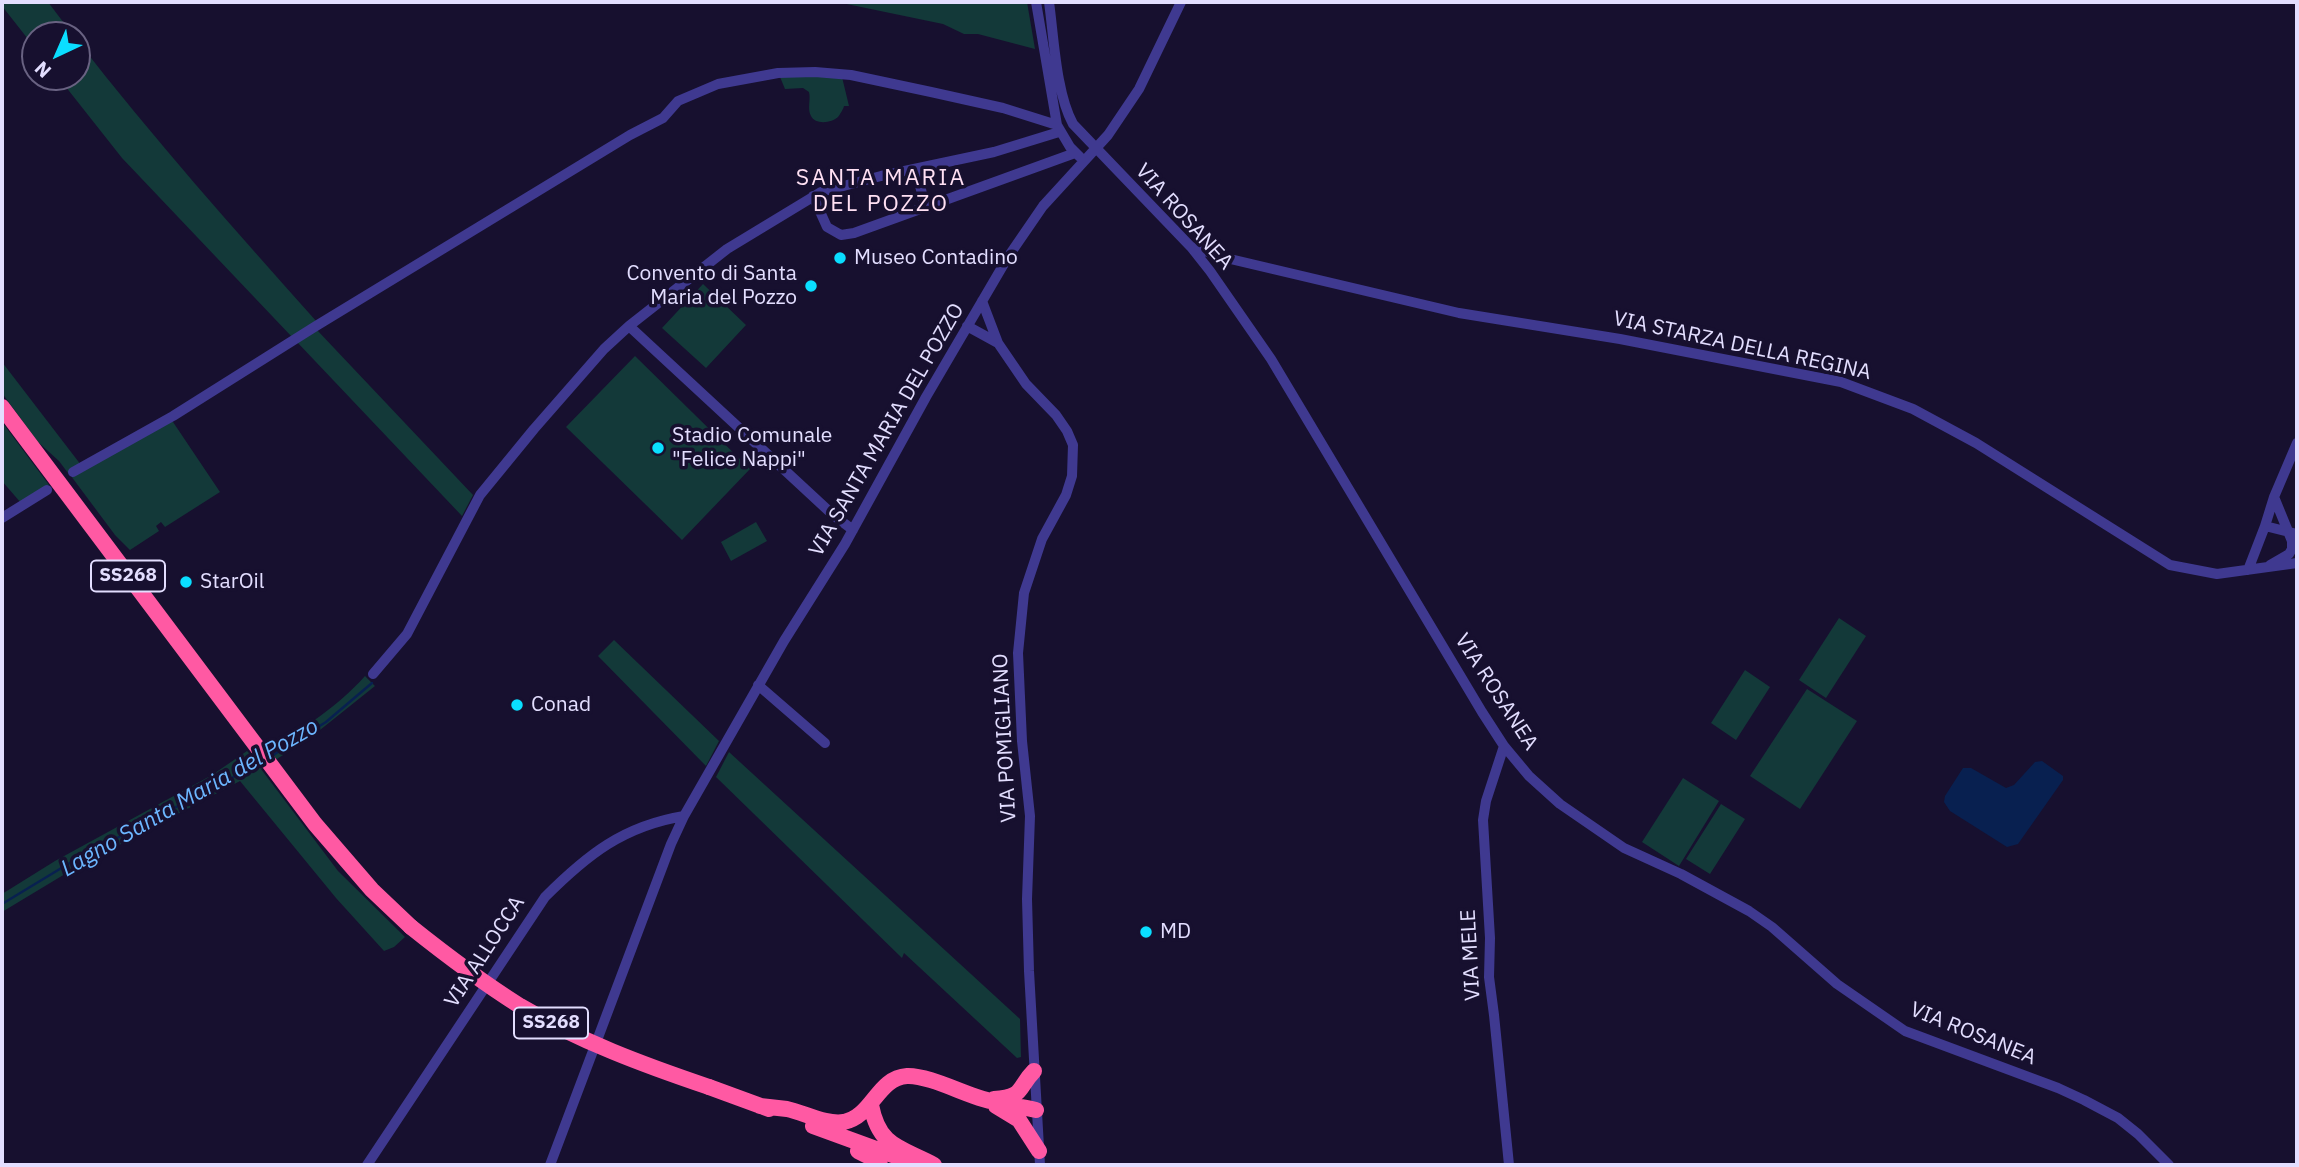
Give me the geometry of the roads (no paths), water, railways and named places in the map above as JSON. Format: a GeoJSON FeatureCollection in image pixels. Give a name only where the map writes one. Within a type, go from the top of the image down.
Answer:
{"type":"FeatureCollection","features":[{"type":"Feature","properties":{"kind":"highway","name":"SS268"},"geometry":{"type":"LineString","coordinates":[[2,407],[342,858],[411,927],[465,969],[521,1006],[613,1052],[920,1165]]}},
{"type":"Feature","properties":{"kind":"highway"},"geometry":{"type":"LineString","coordinates":[[985,1100],[1008,1098],[1017,1093],[1034,1071]]}},
{"type":"Feature","properties":{"kind":"highway"},"geometry":{"type":"LineString","coordinates":[[760,1107],[787,1110],[831,1122],[843,1122],[856,1117],[871,1105],[879,1091],[891,1081],[904,1076],[918,1077],[985,1100],[1036,1110]]}},
{"type":"Feature","properties":{"kind":"highway"},"geometry":{"type":"LineString","coordinates":[[985,1100],[1019,1120],[1040,1158]]}},
{"type":"Feature","properties":{"kind":"highway"},"geometry":{"type":"LineString","coordinates":[[871,1105],[874,1123],[886,1140],[934,1165]]}},
{"type":"Feature","properties":{"kind":"highway"},"geometry":{"type":"LineString","coordinates":[[794,1118],[827,1138],[874,1159],[880,1165]]}},
{"type":"Feature","properties":{"kind":"street"},"geometry":{"type":"LineString","coordinates":[[1036,2],[1058,129],[1084,161]]}},
{"type":"Feature","properties":{"kind":"street","name":"VIA ROSANEA"},"geometry":{"type":"LineString","coordinates":[[1049,2],[1067,112],[1073,124],[1191,247],[1210,271],[1271,359],[1504,746],[1529,776],[1560,804],[1624,848],[1681,874],[1749,911],[1772,927],[1838,984],[1905,1031],[2084,1100],[2118,1118],[2169,1165]]}},
{"type":"Feature","properties":{"kind":"street","name":"VIA SANTA MARIA DEL POZZO"},"geometry":{"type":"LineString","coordinates":[[550,1165],[684,816],[758,685],[853,530],[967,326],[1009,257],[1043,206],[1108,135],[1139,89],[1181,2]]}},
{"type":"Feature","properties":{"kind":"street"},"geometry":{"type":"LineString","coordinates":[[73,472],[173,416],[630,135],[663,118],[678,101],[718,84],[778,73],[851,75],[1003,108],[1058,129]]}},
{"type":"Feature","properties":{"kind":"street"},"geometry":{"type":"LineString","coordinates":[[373,674],[407,634],[480,495],[604,349],[629,326],[727,249],[813,196],[848,184],[994,152],[1058,129]]}},
{"type":"Feature","properties":{"kind":"street"},"geometry":{"type":"LineString","coordinates":[[813,196],[827,227],[841,235],[854,233],[1075,153]]}},
{"type":"Feature","properties":{"kind":"street"},"geometry":{"type":"LineString","coordinates":[[916,169],[925,206]]}},
{"type":"Feature","properties":{"kind":"street","name":"VIA STARZA DELLA REGINA"},"geometry":{"type":"LineString","coordinates":[[1191,247],[1226,258],[1459,313],[1619,339],[1841,382],[1913,409],[1976,443],[2170,565],[2217,574],[2297,563]]}},
{"type":"Feature","properties":{"kind":"street","name":"VIA POMIGLIANO"},"geometry":{"type":"LineString","coordinates":[[982,302],[998,343],[1026,384],[1056,415],[1073,445],[1074,462],[1066,495],[1042,539],[1024,593],[1018,653],[1019,705],[1030,816],[1027,899],[1040,1158]]}},
{"type":"Feature","properties":{"kind":"street"},"geometry":{"type":"LineString","coordinates":[[629,326],[832,514],[853,530]]}},
{"type":"Feature","properties":{"kind":"street","name":"VIA POMIGLIANO"},"geometry":{"type":"LineString","coordinates":[[967,326],[998,343]]}},
{"type":"Feature","properties":{"kind":"street"},"geometry":{"type":"LineString","coordinates":[[2248,570],[2297,443]]}},
{"type":"Feature","properties":{"kind":"street"},"geometry":{"type":"LineString","coordinates":[[2,518],[47,490]]}},
{"type":"Feature","properties":{"kind":"street"},"geometry":{"type":"LineString","coordinates":[[2270,565],[2289,554],[2292,549],[2292,533],[2274,497]]}},
{"type":"Feature","properties":{"kind":"street"},"geometry":{"type":"LineString","coordinates":[[2264,526],[2292,533]]}},
{"type":"Feature","properties":{"kind":"street"},"geometry":{"type":"LineString","coordinates":[[758,685],[825,743]]}},
{"type":"Feature","properties":{"kind":"street","name":"VIA MELE"},"geometry":{"type":"LineString","coordinates":[[1504,746],[1486,801],[1483,820],[1490,938],[1489,977],[1509,1165]]}},
{"type":"Feature","properties":{"kind":"street","name":"VIA ALLOCCA"},"geometry":{"type":"LineString","coordinates":[[367,1165],[544,897],[578,864],[613,841],[655,821],[684,816]]}},
{"type":"Feature","properties":{"kind":"water"},"geometry":{"type":"Polygon","coordinates":[[[2042,761],[2063,776],[2063,780],[2018,844],[2007,847],[1950,811],[1944,802],[1963,768],[1971,768],[2006,788],[2014,785],[2035,762],[2042,761]]]}},
{"type":"Feature","properties":{"kind":"waterway","name":"Lagno Santa Maria del Pozzo"},"geometry":{"type":"LineString","coordinates":[[270,757],[326,722],[372,683]]}},
{"type":"Feature","properties":{"kind":"waterway","name":"Lagno Santa Maria del Pozzo"},"geometry":{"type":"LineString","coordinates":[[2,904],[73,861],[262,762]]}},
{"type":"Feature","properties":{"kind":"place","name":"Museo Contadino"},"geometry":{"type":"Point","coordinates":[840,258]}},
{"type":"Feature","properties":{"kind":"place","name":"Convento di Santa Maria del Pozzo"},"geometry":{"type":"Point","coordinates":[811,286]}},
{"type":"Feature","properties":{"kind":"place","name":"Stadio Comunale \"Felice Nappi\""},"geometry":{"type":"Point","coordinates":[658,448]}},
{"type":"Feature","properties":{"kind":"place","name":"StarOil"},"geometry":{"type":"Point","coordinates":[186,582]}},
{"type":"Feature","properties":{"kind":"place","name":"Conad"},"geometry":{"type":"Point","coordinates":[517,705]}},
{"type":"Feature","properties":{"kind":"place","name":"MD"},"geometry":{"type":"Point","coordinates":[1146,932]}},
{"type":"Feature","properties":{"kind":"district","name":"SANTA MARIA DEL POZZO"},"geometry":{"type":"Point","coordinates":[881,191]}}]}
